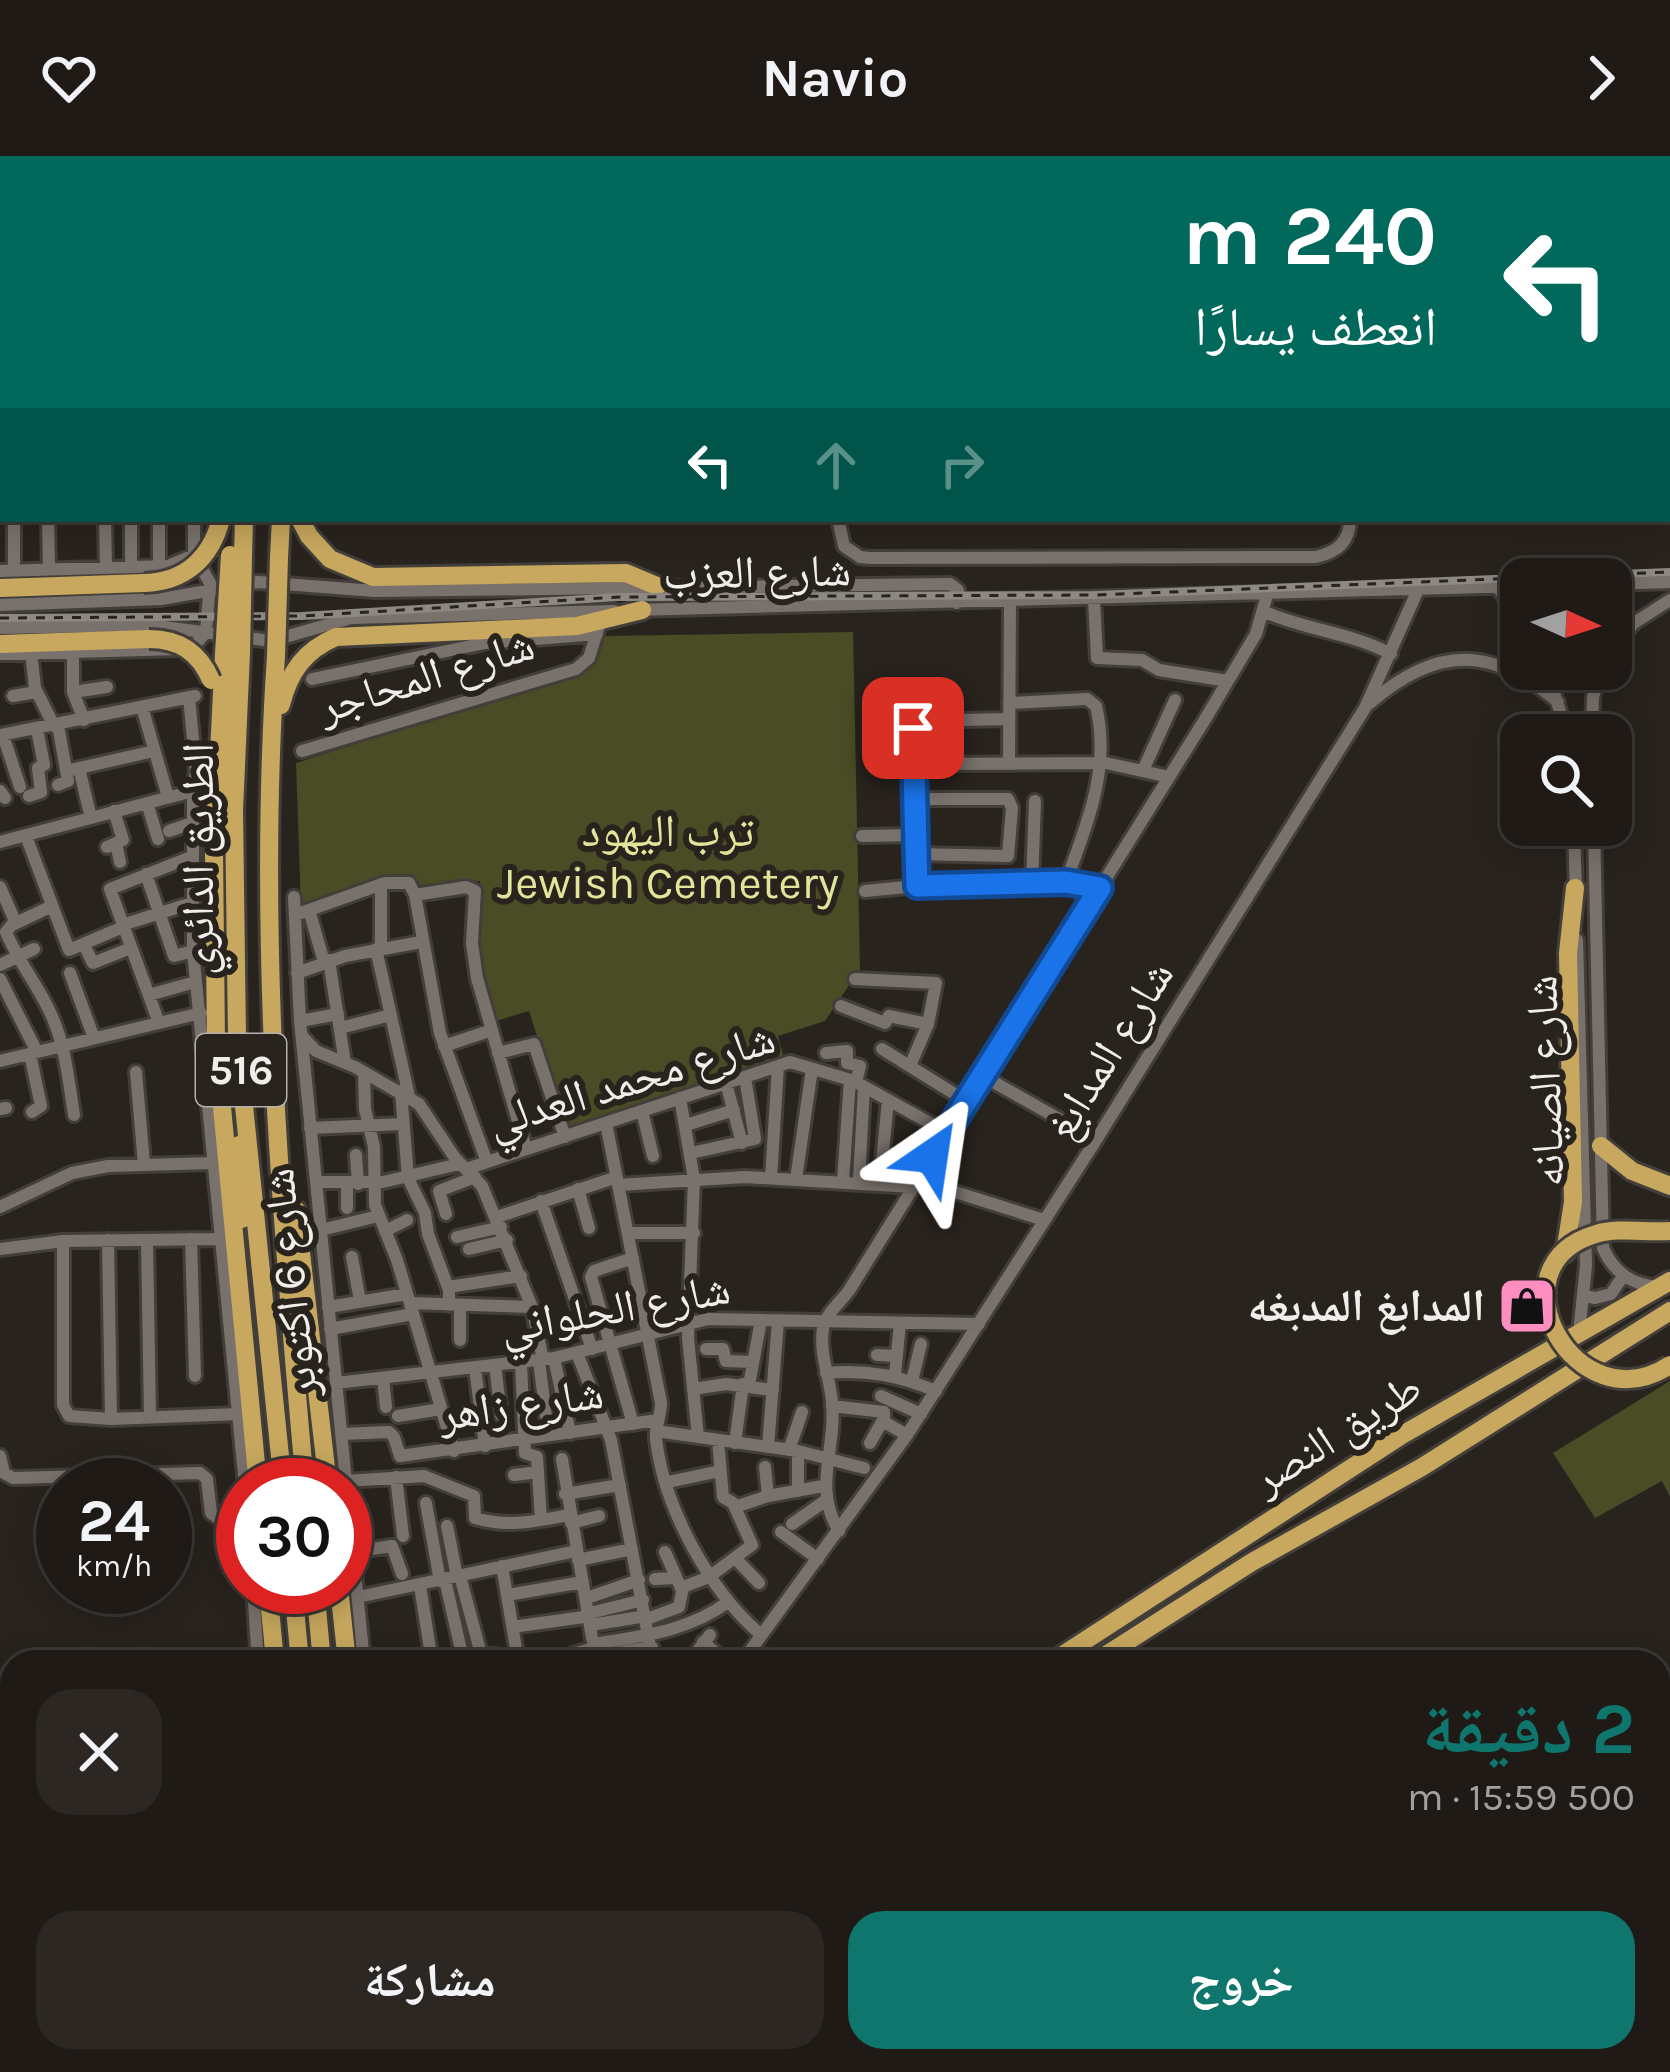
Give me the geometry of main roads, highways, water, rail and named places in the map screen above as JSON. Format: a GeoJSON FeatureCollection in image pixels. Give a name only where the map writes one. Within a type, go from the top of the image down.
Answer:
{"type":"FeatureCollection","features":[{"type":"Feature","properties":{"kind":"highway"},"geometry":{"type":"LineString","coordinates":[[0,588],[166,581],[203,558],[219,522]]}},
{"type":"Feature","properties":{"kind":"highway","name":"الطريق الدائري"},"geometry":{"type":"LineString","coordinates":[[244,522],[236,555],[233,654],[237,1038],[280,1458]]}},
{"type":"Feature","properties":{"kind":"highway","name":"الطريق الدائري"},"geometry":{"type":"LineString","coordinates":[[280,522],[270,751],[269,941],[303,1458]]}},
{"type":"Feature","properties":{"kind":"highway"},"geometry":{"type":"LineString","coordinates":[[302,522],[330,559],[373,577],[626,573],[657,586]]}},
{"type":"Feature","properties":{"kind":"highway"},"geometry":{"type":"LineString","coordinates":[[270,751],[289,678],[314,649],[337,637],[600,623],[642,610]]}},
{"type":"Feature","properties":{"kind":"highway"},"geometry":{"type":"LineString","coordinates":[[0,644],[169,640],[195,655],[212,680],[221,711]]}},
{"type":"Feature","properties":{"kind":"highway"},"geometry":{"type":"LineString","coordinates":[[233,654],[221,711],[214,867],[215,1028],[255,1458]]}},
{"type":"Feature","properties":{"kind":"highway"},"geometry":{"type":"LineString","coordinates":[[1565,1253],[1573,1202],[1568,940],[1576,888]]}},
{"type":"Feature","properties":{"kind":"highway"},"geometry":{"type":"LineString","coordinates":[[274,1036],[333,1458]]}},
{"type":"Feature","properties":{"kind":"highway"},"geometry":{"type":"LineString","coordinates":[[237,1038],[241,1318]]}},
{"type":"Feature","properties":{"kind":"highway"},"geometry":{"type":"LineString","coordinates":[[1600,1146],[1632,1171],[1670,1186]]}},
{"type":"Feature","properties":{"kind":"highway"},"geometry":{"type":"LineString","coordinates":[[1670,1231],[1606,1232],[1579,1241],[1550,1277],[1546,1304],[1551,1329],[1565,1350],[1587,1367],[1614,1377],[1645,1376],[1670,1366]]}},
{"type":"Feature","properties":{"kind":"highway","name":"طريق النصر"},"geometry":{"type":"LineString","coordinates":[[1071,1650],[1402,1435],[1665,1284]]}},
{"type":"Feature","properties":{"kind":"highway","name":"طريق النصر"},"geometry":{"type":"LineString","coordinates":[[1114,1650],[1252,1562],[1422,1467],[1670,1312]]}},
{"type":"Feature","properties":{"kind":"highway"},"geometry":{"type":"LineString","coordinates":[[1402,1435],[1420,1446],[1422,1467]]}},
{"type":"Feature","properties":{"kind":"highway"},"geometry":{"type":"LineString","coordinates":[[264,1650],[266,1614]]}},
{"type":"Feature","properties":{"kind":"highway"},"geometry":{"type":"LineString","coordinates":[[296,1614],[299,1650]]}},
{"type":"Feature","properties":{"kind":"highway"},"geometry":{"type":"LineString","coordinates":[[318,1614],[321,1650]]}},
{"type":"Feature","properties":{"kind":"highway"},"geometry":{"type":"LineString","coordinates":[[346,1614],[355,1650]]}},
{"type":"Feature","properties":{"kind":"railway"},"geometry":{"type":"LineString","coordinates":[[0,618],[302,616],[619,597],[1095,595],[1670,572]]}},
{"type":"Feature","properties":{"kind":"place","name":"المدابغ المدبغه"},"geometry":{"type":"Point","coordinates":[1527,1306]}},
{"type":"Feature","properties":{"kind":"park label","name":"ترب اليهود Jewish Cemetery"},"geometry":{"type":"Point","coordinates":[668,857]}}]}
